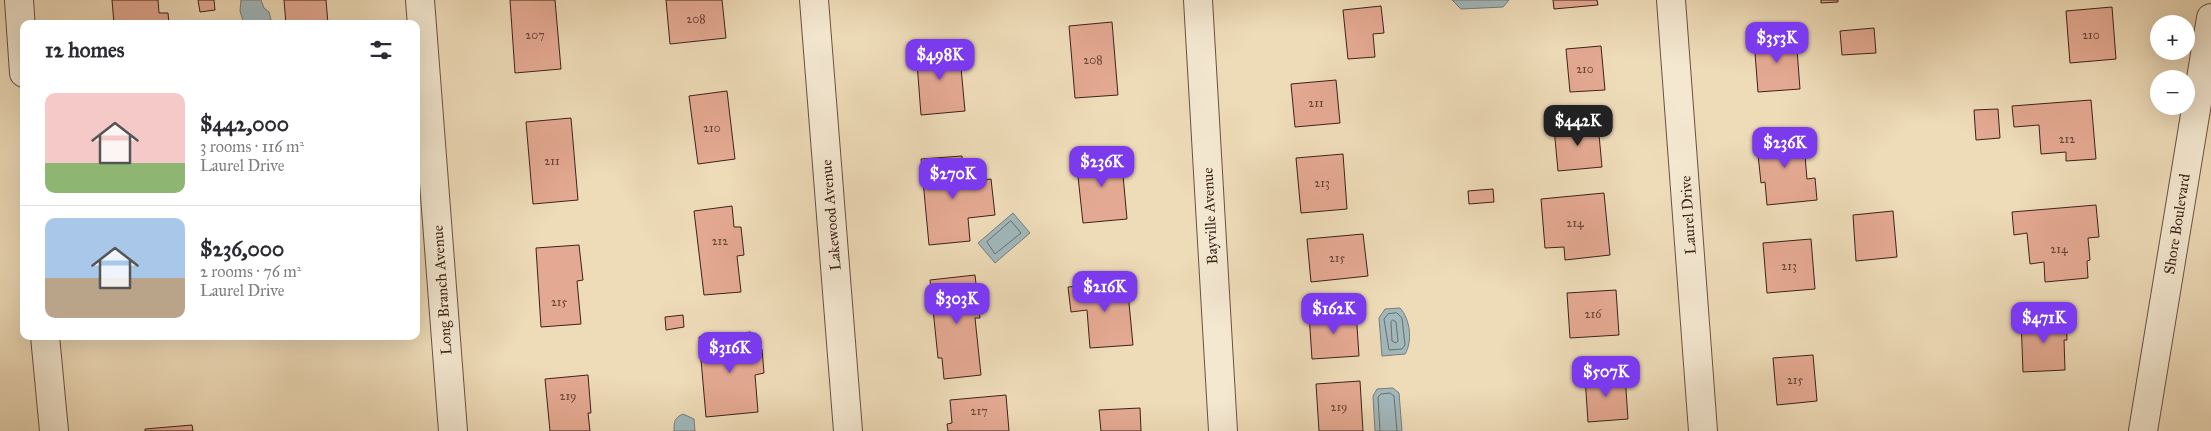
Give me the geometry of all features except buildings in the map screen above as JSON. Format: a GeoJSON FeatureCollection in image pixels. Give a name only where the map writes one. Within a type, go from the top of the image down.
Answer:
{"type":"FeatureCollection","features":[{"type":"Feature","properties":{"kind":"street"},"geometry":{"type":"LineString","coordinates":[[19,0],[20,20]]}},
{"type":"Feature","properties":{"kind":"street","name":"Long Branch Avenue"},"geometry":{"type":"LineString","coordinates":[[420,0],[453,431]]}},
{"type":"Feature","properties":{"kind":"street","name":"Lakewood Avenue"},"geometry":{"type":"LineString","coordinates":[[814,0],[848,431]]}},
{"type":"Feature","properties":{"kind":"street","name":"Bayville Avenue"},"geometry":{"type":"LineString","coordinates":[[1198,0],[1223,431]]}},
{"type":"Feature","properties":{"kind":"street","name":"Laurel Drive"},"geometry":{"type":"LineString","coordinates":[[1671,0],[1703,431]]}},
{"type":"Feature","properties":{"kind":"street","name":"Shore Boulevard"},"geometry":{"type":"LineString","coordinates":[[2143,431],[2211,18]]}},
{"type":"Feature","properties":{"kind":"street"},"geometry":{"type":"LineString","coordinates":[[44,340],[54,431]]}},
{"type":"Feature","properties":{"kind":"water"},"geometry":{"type":"Polygon","coordinates":[[[241,0],[261,0],[264,8],[269,12],[271,20],[243,20],[240,11],[241,0]]]}},
{"type":"Feature","properties":{"kind":"water"},"geometry":{"type":"Polygon","coordinates":[[[1452,0],[1509,0],[1503,7],[1461,9],[1452,0]]]}},
{"type":"Feature","properties":{"kind":"water"},"geometry":{"type":"Polygon","coordinates":[[[1013,213],[1030,233],[995,263],[978,243],[1013,213]]]}},
{"type":"Feature","properties":{"kind":"water"},"geometry":{"type":"Polygon","coordinates":[[[1400,308],[1408,324],[1410,337],[1407,349],[1405,354],[1382,356],[1379,318],[1385,309],[1400,308]]]}},
{"type":"Feature","properties":{"kind":"water"},"geometry":{"type":"Polygon","coordinates":[[[1393,388],[1399,393],[1402,431],[1375,431],[1373,396],[1377,389],[1393,388]]]}},
{"type":"Feature","properties":{"kind":"water"},"geometry":{"type":"Polygon","coordinates":[[[683,414],[694,419],[695,431],[674,431],[675,421],[683,414]]]}}]}
